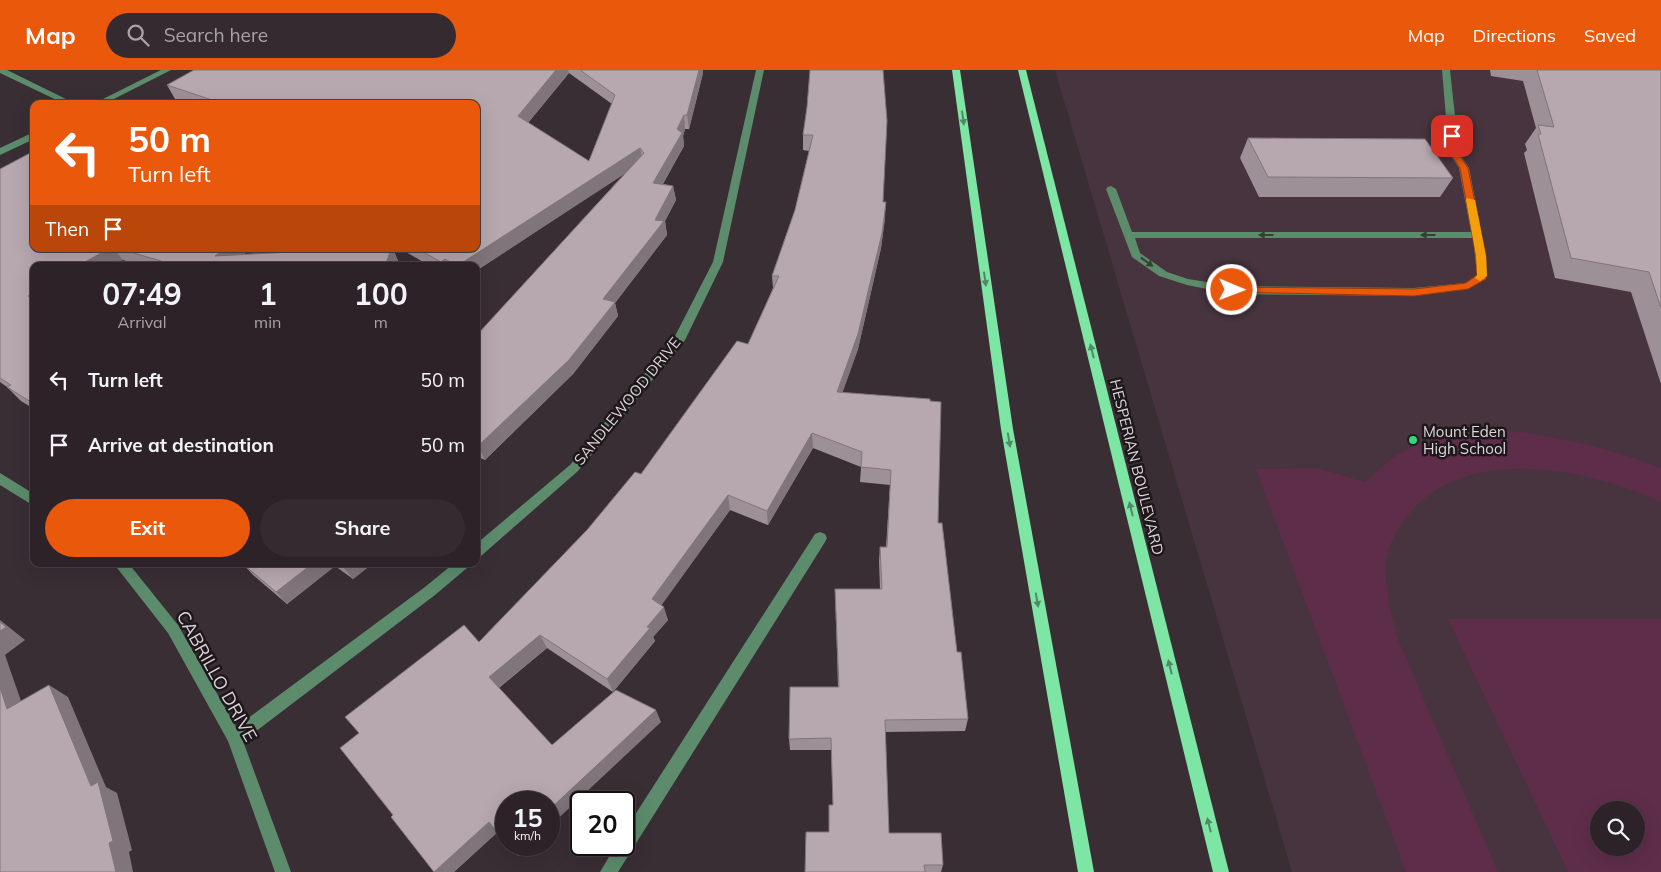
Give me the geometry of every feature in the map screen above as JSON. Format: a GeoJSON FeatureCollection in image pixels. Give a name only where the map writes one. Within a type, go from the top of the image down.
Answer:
{"type":"FeatureCollection","features":[{"type":"Feature","properties":{"kind":"main road"},"geometry":{"type":"LineString","coordinates":[[956,70],[1007,429],[1086,872]]}},
{"type":"Feature","properties":{"kind":"main road","name":"HESPERIAN BOULEVARD"},"geometry":{"type":"LineString","coordinates":[[1022,70],[1220,872]]}},
{"type":"Feature","properties":{"kind":"street"},"geometry":{"type":"LineString","coordinates":[[0,70],[64,100]]}},
{"type":"Feature","properties":{"kind":"street"},"geometry":{"type":"LineString","coordinates":[[105,100],[167,70]]}},
{"type":"Feature","properties":{"kind":"street","name":"SANDLEWOOD DRIVE"},"geometry":{"type":"LineString","coordinates":[[480,549],[574,468],[679,340],[718,262],[760,70]]}},
{"type":"Feature","properties":{"kind":"street"},"geometry":{"type":"LineString","coordinates":[[1111,189],[1136,255],[1163,274],[1187,282],[1232,290],[1414,292],[1468,286],[1482,276],[1481,256],[1464,168],[1454,153],[1446,70]]}},
{"type":"Feature","properties":{"kind":"street"},"geometry":{"type":"LineString","coordinates":[[0,152],[30,137]]}},
{"type":"Feature","properties":{"kind":"street"},"geometry":{"type":"LineString","coordinates":[[1129,235],[1477,235]]}},
{"type":"Feature","properties":{"kind":"street"},"geometry":{"type":"LineString","coordinates":[[0,478],[30,498]]}},
{"type":"Feature","properties":{"kind":"street"},"geometry":{"type":"LineString","coordinates":[[608,872],[820,538]]}},
{"type":"Feature","properties":{"kind":"street","name":"CABRILLO DRIVE"},"geometry":{"type":"LineString","coordinates":[[123,567],[174,629],[234,738],[283,872]]}},
{"type":"Feature","properties":{"kind":"street"},"geometry":{"type":"LineString","coordinates":[[234,738],[430,591],[458,567]]}},
{"type":"Feature","properties":{"kind":"shaded area","name":"Mount Eden High School"},"geometry":{"type":"Polygon","coordinates":[[[1055,70],[1661,70],[1661,872],[1292,872],[1055,70]]]}},
{"type":"Feature","properties":{"kind":"shaded area"},"geometry":{"type":"Polygon","coordinates":[[[1521,432],[1592,446],[1626,455],[1661,468],[1661,502],[1632,490],[1599,480],[1565,473],[1530,469],[1495,470],[1463,478],[1434,492],[1409,514],[1401,525],[1388,551],[1386,564],[1389,602],[1398,639],[1498,872],[1406,872],[1256,469],[1317,468],[1365,482],[1397,455],[1426,442],[1457,436],[1521,432]]]}},
{"type":"Feature","properties":{"kind":"shaded area"},"geometry":{"type":"Polygon","coordinates":[[[1448,619],[1661,619],[1661,872],[1568,872],[1448,619]]]}},
{"type":"Feature","properties":{"kind":"building"},"geometry":{"type":"Polygon","coordinates":[[[194,70],[556,70],[518,116],[589,161],[615,95],[580,70],[699,70],[687,115],[684,115],[677,129],[682,133],[653,183],[673,186],[655,220],[664,221],[603,299],[615,302],[569,360],[480,444],[480,332],[644,153],[640,148],[480,251],[480,100],[213,100],[167,85],[194,70]]]}},
{"type":"Feature","properties":{"kind":"building"},"geometry":{"type":"Polygon","coordinates":[[[810,70],[883,70],[887,121],[883,202],[886,202],[882,233],[858,334],[837,392],[930,399],[930,401],[941,402],[938,523],[942,523],[957,652],[961,652],[968,719],[885,720],[889,833],[941,833],[943,865],[924,865],[925,872],[805,872],[806,832],[829,832],[829,805],[833,805],[831,738],[789,739],[790,687],[839,687],[835,589],[882,589],[880,547],[887,547],[891,470],[861,467],[862,452],[812,433],[767,511],[728,495],[652,599],[664,607],[647,627],[650,628],[607,679],[540,635],[489,677],[552,745],[616,690],[656,710],[560,800],[560,791],[495,791],[495,829],[489,822],[434,872],[391,817],[393,815],[340,748],[359,733],[345,717],[464,625],[479,642],[587,530],[635,472],[641,474],[737,341],[748,344],[779,276],[772,276],[795,210],[813,135],[803,135],[810,70]]]}},
{"type":"Feature","properties":{"kind":"building"},"geometry":{"type":"Polygon","coordinates":[[[1537,70],[1661,70],[1661,308],[1649,272],[1571,258],[1538,134],[1541,134],[1538,125],[1554,127],[1537,70]]]}},
{"type":"Feature","properties":{"kind":"building"},"geometry":{"type":"Polygon","coordinates":[[[1248,138],[1425,139],[1453,178],[1268,177],[1248,138]]]}},
{"type":"Feature","properties":{"kind":"building"},"geometry":{"type":"Polygon","coordinates":[[[30,153],[30,252],[103,252],[85,262],[30,262],[30,295],[28,296],[30,297],[30,401],[7,387],[11,385],[0,378],[0,169],[30,153]]]}},
{"type":"Feature","properties":{"kind":"building"},"geometry":{"type":"Polygon","coordinates":[[[130,252],[220,252],[215,256],[291,252],[390,252],[386,262],[164,262],[130,252]]]}},
{"type":"Feature","properties":{"kind":"building"},"geometry":{"type":"Polygon","coordinates":[[[423,252],[479,252],[463,262],[450,262],[445,259],[441,262],[423,252]]]}},
{"type":"Feature","properties":{"kind":"building"},"geometry":{"type":"Polygon","coordinates":[[[247,567],[308,567],[276,592],[247,567]]]}},
{"type":"Feature","properties":{"kind":"building"},"geometry":{"type":"Polygon","coordinates":[[[0,622],[6,627],[0,631],[0,622]]]}},
{"type":"Feature","properties":{"kind":"building"},"geometry":{"type":"Polygon","coordinates":[[[49,685],[91,786],[98,782],[113,841],[109,843],[116,872],[0,872],[0,687],[7,709],[49,685]]]}},
{"type":"Feature","properties":{"kind":"slow traffic"},"geometry":{"type":"LineString","coordinates":[[1470,200],[1481,256],[1482,276],[1480,278]]}},
{"type":"Feature","properties":{"kind":"place","name":"Mount Eden High School"},"geometry":{"type":"Point","coordinates":[1413,440]}},
{"type":"Feature","properties":{"kind":"route"},"geometry":{"type":"LineString","coordinates":[[1232,290],[1414,292],[1468,286],[1482,276],[1481,256],[1464,168],[1454,153],[1452,136]]}}]}
